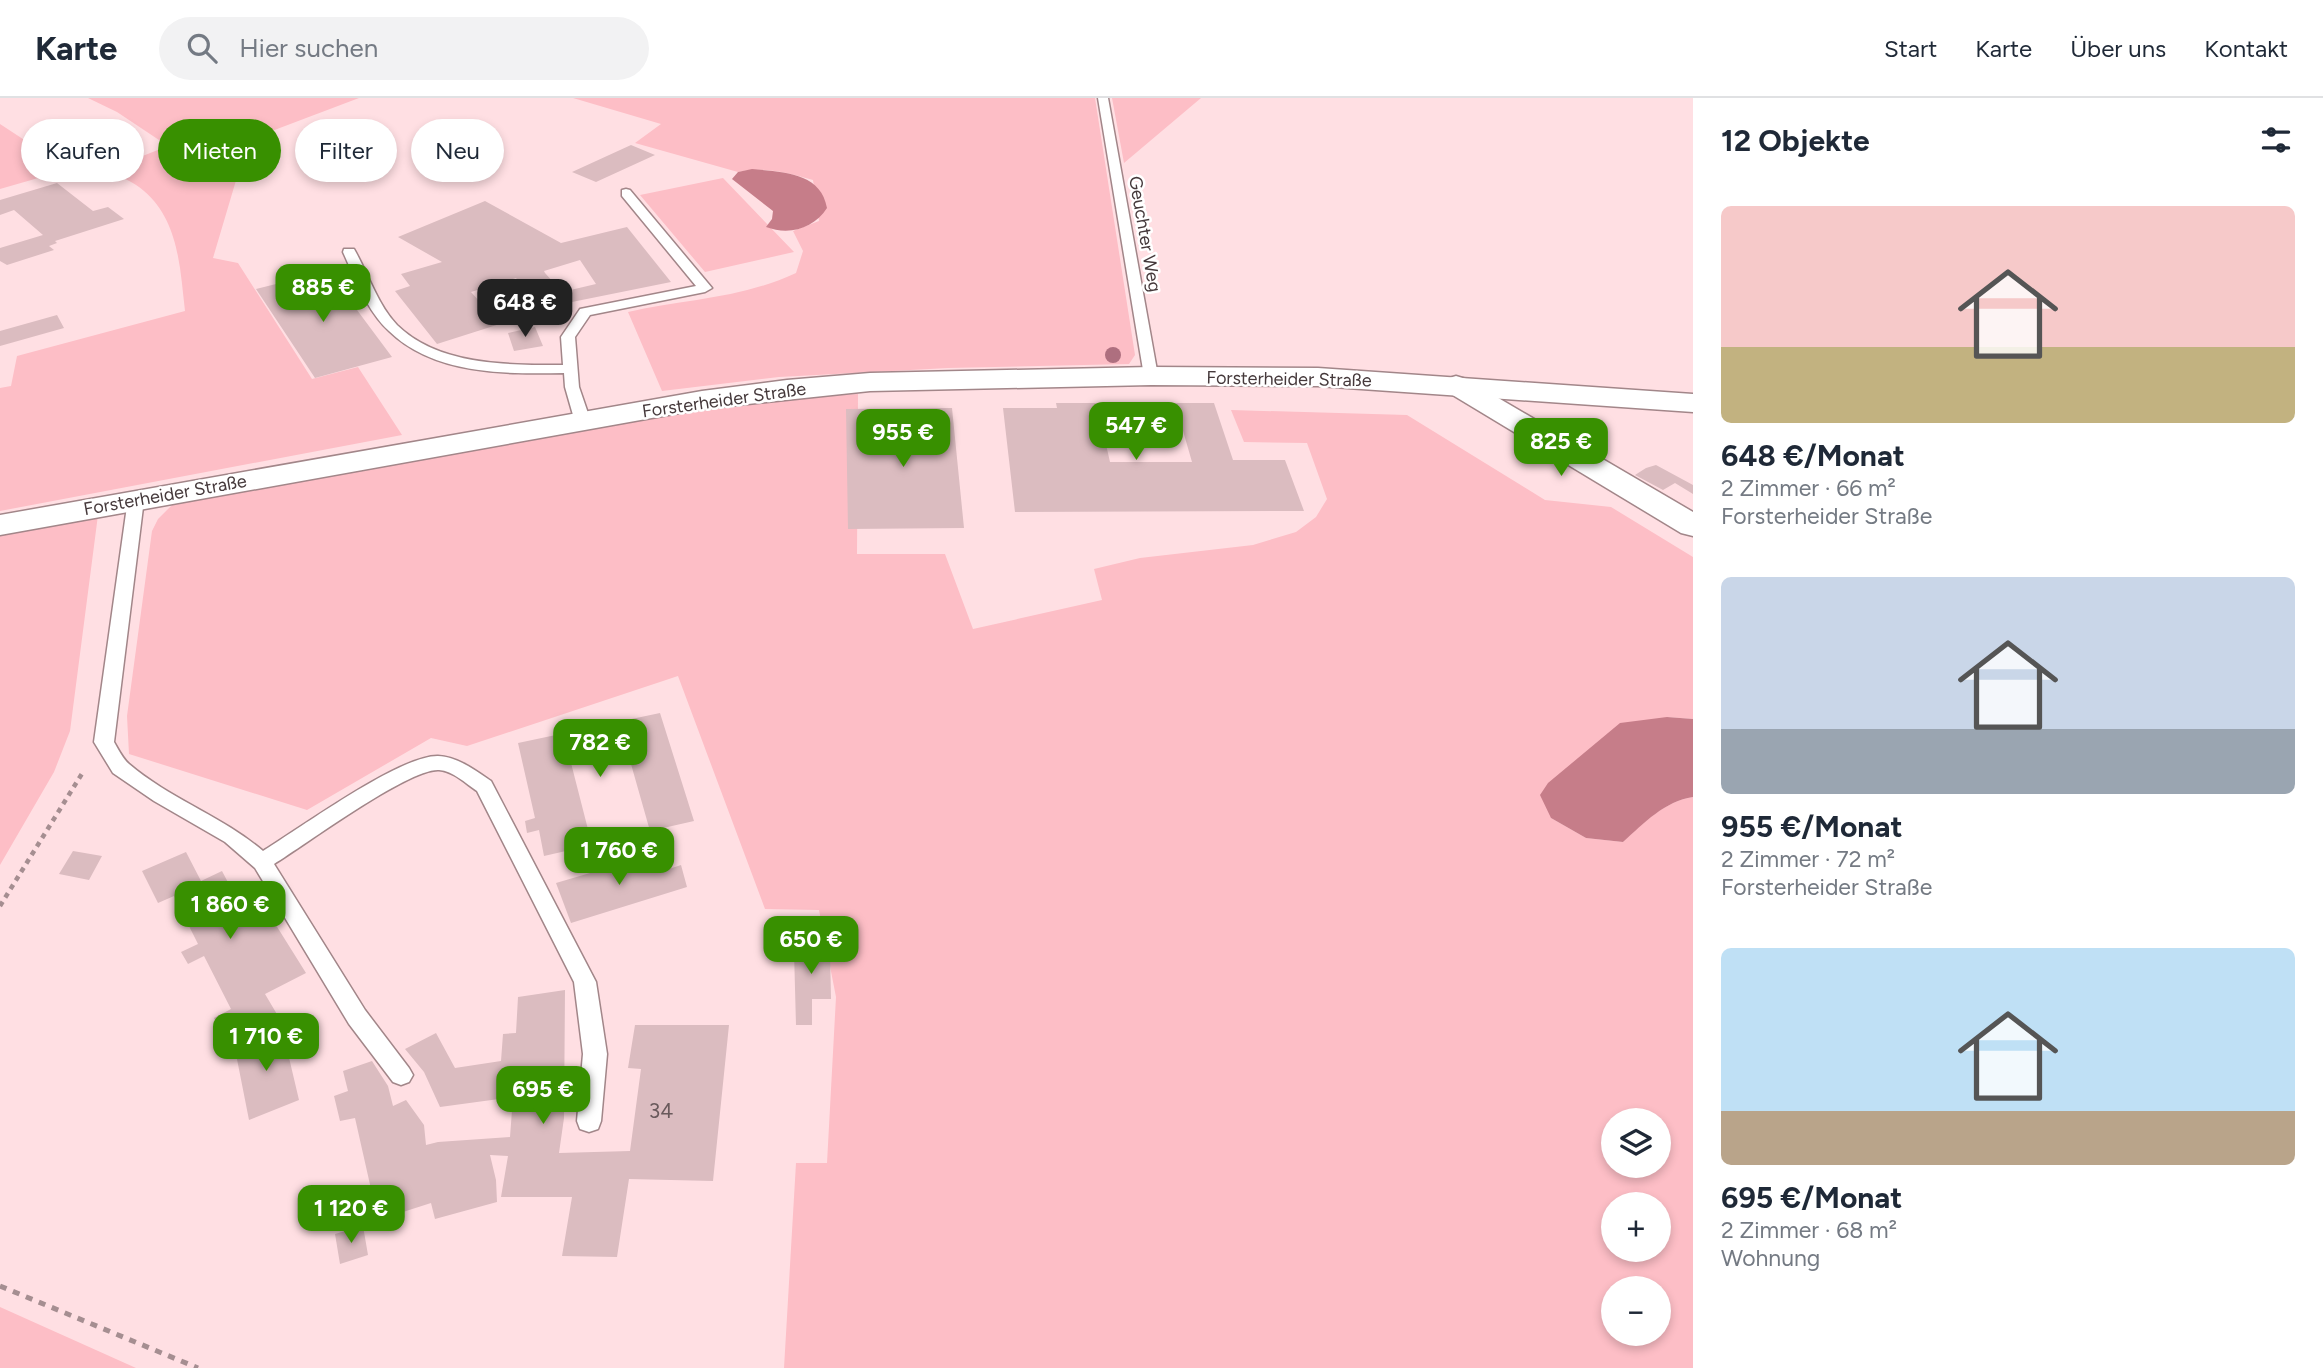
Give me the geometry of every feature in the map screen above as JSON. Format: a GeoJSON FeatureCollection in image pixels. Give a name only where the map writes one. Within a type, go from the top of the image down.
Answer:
{"type":"FeatureCollection","features":[{"type":"Feature","properties":{"kind":"street","name":"Forsterheider Straße"},"geometry":{"type":"LineString","coordinates":[[0,525],[136,499],[751,394],[856,383],[1151,376],[1318,377],[1693,403]]}},
{"type":"Feature","properties":{"kind":"street","name":"Forsterheider Straße"},"geometry":{"type":"LineString","coordinates":[[1457,385],[1693,526]]}},
{"type":"Feature","properties":{"kind":"lane","name":"Geuchter Weg"},"geometry":{"type":"LineString","coordinates":[[1103,98],[1151,376]]}},
{"type":"Feature","properties":{"kind":"lane"},"geometry":{"type":"LineString","coordinates":[[583,422],[572,387],[568,337],[585,312],[705,288],[626,193]]}},
{"type":"Feature","properties":{"kind":"lane"},"geometry":{"type":"LineString","coordinates":[[349,252],[374,302],[394,329],[424,349],[447,361],[508,369],[571,369]]}},
{"type":"Feature","properties":{"kind":"lane"},"geometry":{"type":"LineString","coordinates":[[136,499],[104,742],[120,768],[161,796],[232,836],[262,862],[357,1017],[401,1075]]}},
{"type":"Feature","properties":{"kind":"lane"},"geometry":{"type":"LineString","coordinates":[[262,862],[404,772],[437,763],[457,768],[484,786],[584,982],[595,1054],[589,1121]]}},
{"type":"Feature","properties":{"kind":"path"},"geometry":{"type":"LineString","coordinates":[[0,906],[72,787],[104,742]]}},
{"type":"Feature","properties":{"kind":"path"},"geometry":{"type":"LineString","coordinates":[[0,1286],[198,1368]]}},
{"type":"Feature","properties":{"kind":"shaded area"},"geometry":{"type":"Polygon","coordinates":[[[88,98],[359,98],[304,119],[295,119],[295,122],[281,128],[281,119],[158,119],[158,139],[144,130],[144,119],[128,119],[88,98]]]}},
{"type":"Feature","properties":{"kind":"shaded area"},"geometry":{"type":"Polygon","coordinates":[[[573,98],[1095,98],[1135,355],[1129,364],[948,368],[779,377],[662,391],[628,312],[734,293],[775,282],[796,273],[803,251],[793,231],[819,221],[813,180],[766,170],[738,172],[635,143],[661,124],[573,98]]]}},
{"type":"Feature","properties":{"kind":"shaded area"},"geometry":{"type":"Polygon","coordinates":[[[1112,98],[1201,98],[1124,163],[1112,98]]]}},
{"type":"Feature","properties":{"kind":"shaded area"},"geometry":{"type":"Polygon","coordinates":[[[0,124],[21,138],[21,182],[24,182],[0,189],[0,124]]]}},
{"type":"Feature","properties":{"kind":"shaded area"},"geometry":{"type":"Polygon","coordinates":[[[158,150],[158,182],[236,182],[213,258],[238,263],[312,379],[358,367],[402,435],[0,511],[0,388],[11,386],[17,356],[185,311],[176,246],[171,231],[156,203],[131,182],[144,182],[144,155],[158,150]]]}},
{"type":"Feature","properties":{"kind":"shaded area"},"geometry":{"type":"Polygon","coordinates":[[[752,169],[787,173],[809,181],[823,196],[827,208],[815,221],[801,228],[784,231],[766,227],[772,219],[773,211],[732,179],[738,172],[752,169]]]}},
{"type":"Feature","properties":{"kind":"shaded area"},"geometry":{"type":"Polygon","coordinates":[[[723,178],[794,252],[705,272],[640,195],[723,178]]]}},
{"type":"Feature","properties":{"kind":"shaded area"},"geometry":{"type":"Polygon","coordinates":[[[858,394],[857,554],[945,554],[973,629],[1102,600],[1094,569],[1140,558],[1253,545],[1296,532],[1316,517],[1327,499],[1307,443],[1244,442],[1231,410],[1407,415],[1545,500],[1611,507],[1693,557],[1693,719],[1667,717],[1551,818],[1586,838],[1623,842],[1664,808],[1693,797],[1693,1368],[784,1368],[796,1163],[827,1163],[836,997],[819,910],[765,909],[678,676],[467,746],[431,738],[307,810],[129,754],[127,716],[152,531],[158,519],[176,501],[753,399],[858,394]]]}},
{"type":"Feature","properties":{"kind":"shaded area"},"geometry":{"type":"Polygon","coordinates":[[[98,515],[70,731],[54,772],[0,865],[0,533],[98,515]]]}},
{"type":"Feature","properties":{"kind":"shaded area"},"geometry":{"type":"Polygon","coordinates":[[[1667,717],[1693,719],[1693,797],[1664,808],[1623,842],[1586,838],[1551,818],[1540,795],[1548,783],[1620,723],[1667,717]]]}},
{"type":"Feature","properties":{"kind":"shaded area"},"geometry":{"type":"Polygon","coordinates":[[[0,1307],[136,1368],[0,1368],[0,1307]]]}},
{"type":"Feature","properties":{"kind":"building"},"geometry":{"type":"Polygon","coordinates":[[[631,145],[655,155],[596,182],[572,172],[631,145]]]}},
{"type":"Feature","properties":{"kind":"building"},"geometry":{"type":"Polygon","coordinates":[[[57,183],[93,211],[108,207],[124,219],[55,241],[57,243],[49,246],[54,250],[7,265],[0,261],[0,248],[43,235],[14,210],[0,215],[0,200],[57,183]]]}},
{"type":"Feature","properties":{"kind":"building"},"geometry":{"type":"Polygon","coordinates":[[[485,201],[561,243],[627,227],[671,282],[562,304],[437,344],[395,291],[410,286],[401,274],[442,262],[398,237],[485,201]],[[580,260],[544,271],[562,292],[596,284],[580,260]],[[516,278],[471,292],[490,313],[533,299],[516,278]]]}},
{"type":"Feature","properties":{"kind":"building"},"geometry":{"type":"Polygon","coordinates":[[[328,271],[392,357],[315,378],[256,289],[328,271]]]}},
{"type":"Feature","properties":{"kind":"building"},"geometry":{"type":"Polygon","coordinates":[[[57,315],[64,328],[0,346],[0,331],[57,315]]]}},
{"type":"Feature","properties":{"kind":"building"},"geometry":{"type":"Polygon","coordinates":[[[535,327],[543,346],[514,351],[508,333],[535,327]]]}},
{"type":"Feature","properties":{"kind":"building"},"geometry":{"type":"Polygon","coordinates":[[[1056,403],[1214,403],[1233,460],[1285,460],[1304,511],[1015,512],[1003,408],[1057,408],[1056,403]],[[1179,417],[1100,418],[1110,462],[1192,462],[1179,417]]]}},
{"type":"Feature","properties":{"kind":"building"},"geometry":{"type":"Polygon","coordinates":[[[952,408],[964,528],[848,529],[846,409],[952,408]]]}},
{"type":"Feature","properties":{"kind":"building"},"geometry":{"type":"Polygon","coordinates":[[[1656,465],[1693,485],[1693,494],[1675,483],[1663,490],[1635,475],[1656,465]]]}},
{"type":"Feature","properties":{"kind":"building"},"geometry":{"type":"Polygon","coordinates":[[[660,713],[694,821],[650,831],[627,750],[571,763],[592,845],[544,856],[539,830],[527,833],[525,821],[535,818],[518,743],[660,713]]]}},
{"type":"Feature","properties":{"kind":"building"},"geometry":{"type":"Polygon","coordinates":[[[73,851],[102,856],[89,880],[59,874],[73,851]]]}},
{"type":"Feature","properties":{"kind":"building"},"geometry":{"type":"Polygon","coordinates":[[[186,852],[201,881],[222,871],[232,890],[249,882],[306,973],[265,994],[281,1021],[223,1040],[214,1018],[231,1009],[204,956],[188,964],[181,952],[198,944],[174,896],[158,903],[142,871],[186,852]]]}},
{"type":"Feature","properties":{"kind":"building"},"geometry":{"type":"Polygon","coordinates":[[[658,853],[663,871],[681,865],[687,887],[571,923],[556,883],[658,853]]]}},
{"type":"Feature","properties":{"kind":"building"},"geometry":{"type":"Polygon","coordinates":[[[797,937],[826,937],[826,950],[830,950],[831,999],[812,999],[812,1025],[796,1025],[794,951],[797,950],[797,937]]]}},
{"type":"Feature","properties":{"kind":"building"},"geometry":{"type":"Polygon","coordinates":[[[565,990],[564,1118],[559,1153],[630,1151],[641,1069],[628,1068],[635,1025],[729,1025],[713,1181],[629,1179],[617,1257],[562,1256],[572,1197],[501,1197],[508,1156],[490,1155],[496,1180],[497,1202],[435,1219],[431,1203],[378,1220],[355,1118],[340,1121],[334,1096],[348,1091],[343,1071],[372,1061],[388,1086],[393,1106],[406,1100],[424,1125],[426,1145],[510,1137],[513,1097],[440,1107],[424,1072],[405,1049],[436,1033],[455,1068],[501,1061],[503,1034],[516,1033],[518,997],[565,990]]]}},
{"type":"Feature","properties":{"kind":"building"},"geometry":{"type":"Polygon","coordinates":[[[282,1028],[299,1100],[249,1120],[234,1044],[282,1028]]]}},
{"type":"Feature","properties":{"kind":"building"},"geometry":{"type":"Polygon","coordinates":[[[363,1226],[368,1255],[340,1264],[335,1234],[363,1226]]]}}]}
